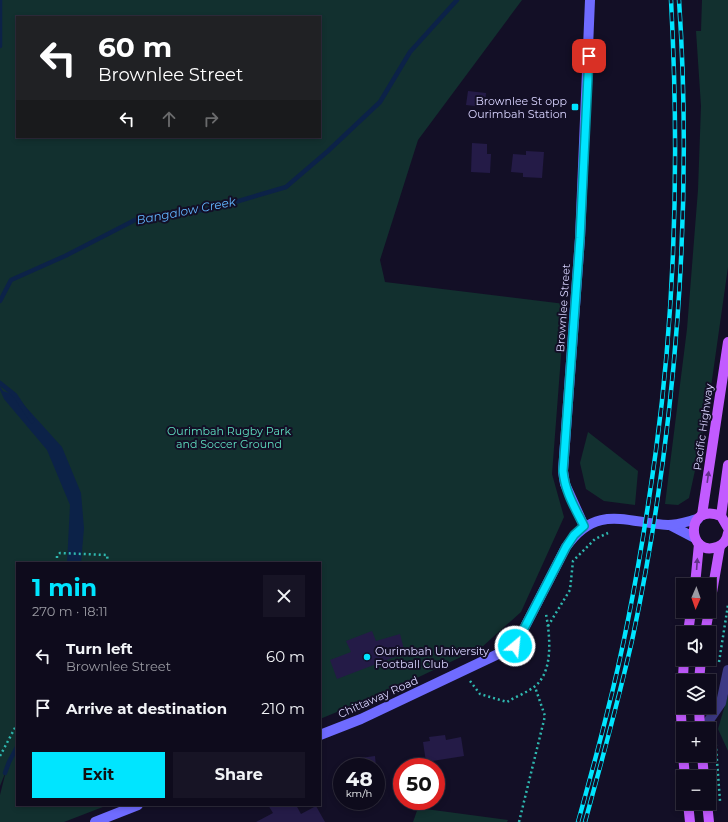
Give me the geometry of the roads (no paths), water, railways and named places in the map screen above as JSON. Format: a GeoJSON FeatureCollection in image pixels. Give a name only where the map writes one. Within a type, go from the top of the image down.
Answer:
{"type":"FeatureCollection","features":[{"type":"Feature","properties":{"kind":"main road","name":"Brownlee Street"},"geometry":{"type":"LineString","coordinates":[[584,526],[567,491],[563,471],[580,238],[590,0]]}},
{"type":"Feature","properties":{"kind":"main road","name":"Pacific Highway"},"geometry":{"type":"LineString","coordinates":[[697,541],[693,529],[700,517],[728,342]]}},
{"type":"Feature","properties":{"kind":"main road"},"geometry":{"type":"LineString","coordinates":[[721,516],[728,465]]}},
{"type":"Feature","properties":{"kind":"main road"},"geometry":{"type":"LineString","coordinates":[[584,526],[599,519],[615,519],[670,525],[714,513],[721,516],[728,528]]}},
{"type":"Feature","properties":{"kind":"main road"},"geometry":{"type":"LineString","coordinates":[[670,525],[708,548],[720,546]]}},
{"type":"Feature","properties":{"kind":"main road","name":"Chittaway Road"},"geometry":{"type":"LineString","coordinates":[[321,735],[361,719],[515,646],[566,547],[574,535],[584,526]]}},
{"type":"Feature","properties":{"kind":"main road"},"geometry":{"type":"LineString","coordinates":[[715,578],[720,546],[727,537],[728,533]]}},
{"type":"Feature","properties":{"kind":"main road"},"geometry":{"type":"LineString","coordinates":[[695,578],[697,541]]}},
{"type":"Feature","properties":{"kind":"main road"},"geometry":{"type":"LineString","coordinates":[[681,722],[684,666]]}},
{"type":"Feature","properties":{"kind":"main road"},"geometry":{"type":"LineString","coordinates":[[95,822],[135,806]]}},
{"type":"Feature","properties":{"kind":"main road"},"geometry":{"type":"LineString","coordinates":[[689,810],[690,822]]}},
{"type":"Feature","properties":{"kind":"main road"},"geometry":{"type":"LineString","coordinates":[[708,810],[709,822]]}},
{"type":"Feature","properties":{"kind":"street"},"geometry":{"type":"LineString","coordinates":[[708,722],[721,703],[728,670]]}},
{"type":"Feature","properties":{"kind":"water"},"geometry":{"type":"Polygon","coordinates":[[[0,386],[3,391],[15,395],[62,447],[81,493],[84,528],[81,562],[67,562],[70,505],[47,450],[4,399],[0,386]]]}},
{"type":"Feature","properties":{"kind":"waterway"},"geometry":{"type":"LineString","coordinates":[[0,0],[0,46]]}},
{"type":"Feature","properties":{"kind":"waterway","name":"Bangalow Creek"},"geometry":{"type":"LineString","coordinates":[[0,301],[11,280],[65,256],[135,220],[215,208],[286,187],[328,151],[380,102],[410,52],[457,0]]}},
{"type":"Feature","properties":{"kind":"waterway","name":"Bangalow Creek"},"geometry":{"type":"LineString","coordinates":[[0,383],[15,395],[32,421]]}},
{"type":"Feature","properties":{"kind":"waterway","name":"Bangalow Creek"},"geometry":{"type":"LineString","coordinates":[[5,773],[16,749]]}},
{"type":"Feature","properties":{"kind":"railway"},"geometry":{"type":"LineString","coordinates":[[578,822],[615,681],[629,615],[646,516],[663,394],[672,282],[674,226],[675,113],[671,0]]}},
{"type":"Feature","properties":{"kind":"railway"},"geometry":{"type":"LineString","coordinates":[[585,822],[633,636],[648,559],[670,400],[682,239],[684,158],[683,79],[679,0]]}},
{"type":"Feature","properties":{"kind":"place","name":"Brownlee St opp Ourimbah Station"},"geometry":{"type":"Point","coordinates":[575,107]}},
{"type":"Feature","properties":{"kind":"place","name":"Ourimbah University Football Club"},"geometry":{"type":"Point","coordinates":[367,657]}},
{"type":"Feature","properties":{"kind":"park label","name":"Ourimbah Rugby Park and Soccer Ground"},"geometry":{"type":"Point","coordinates":[229,437]}}]}
